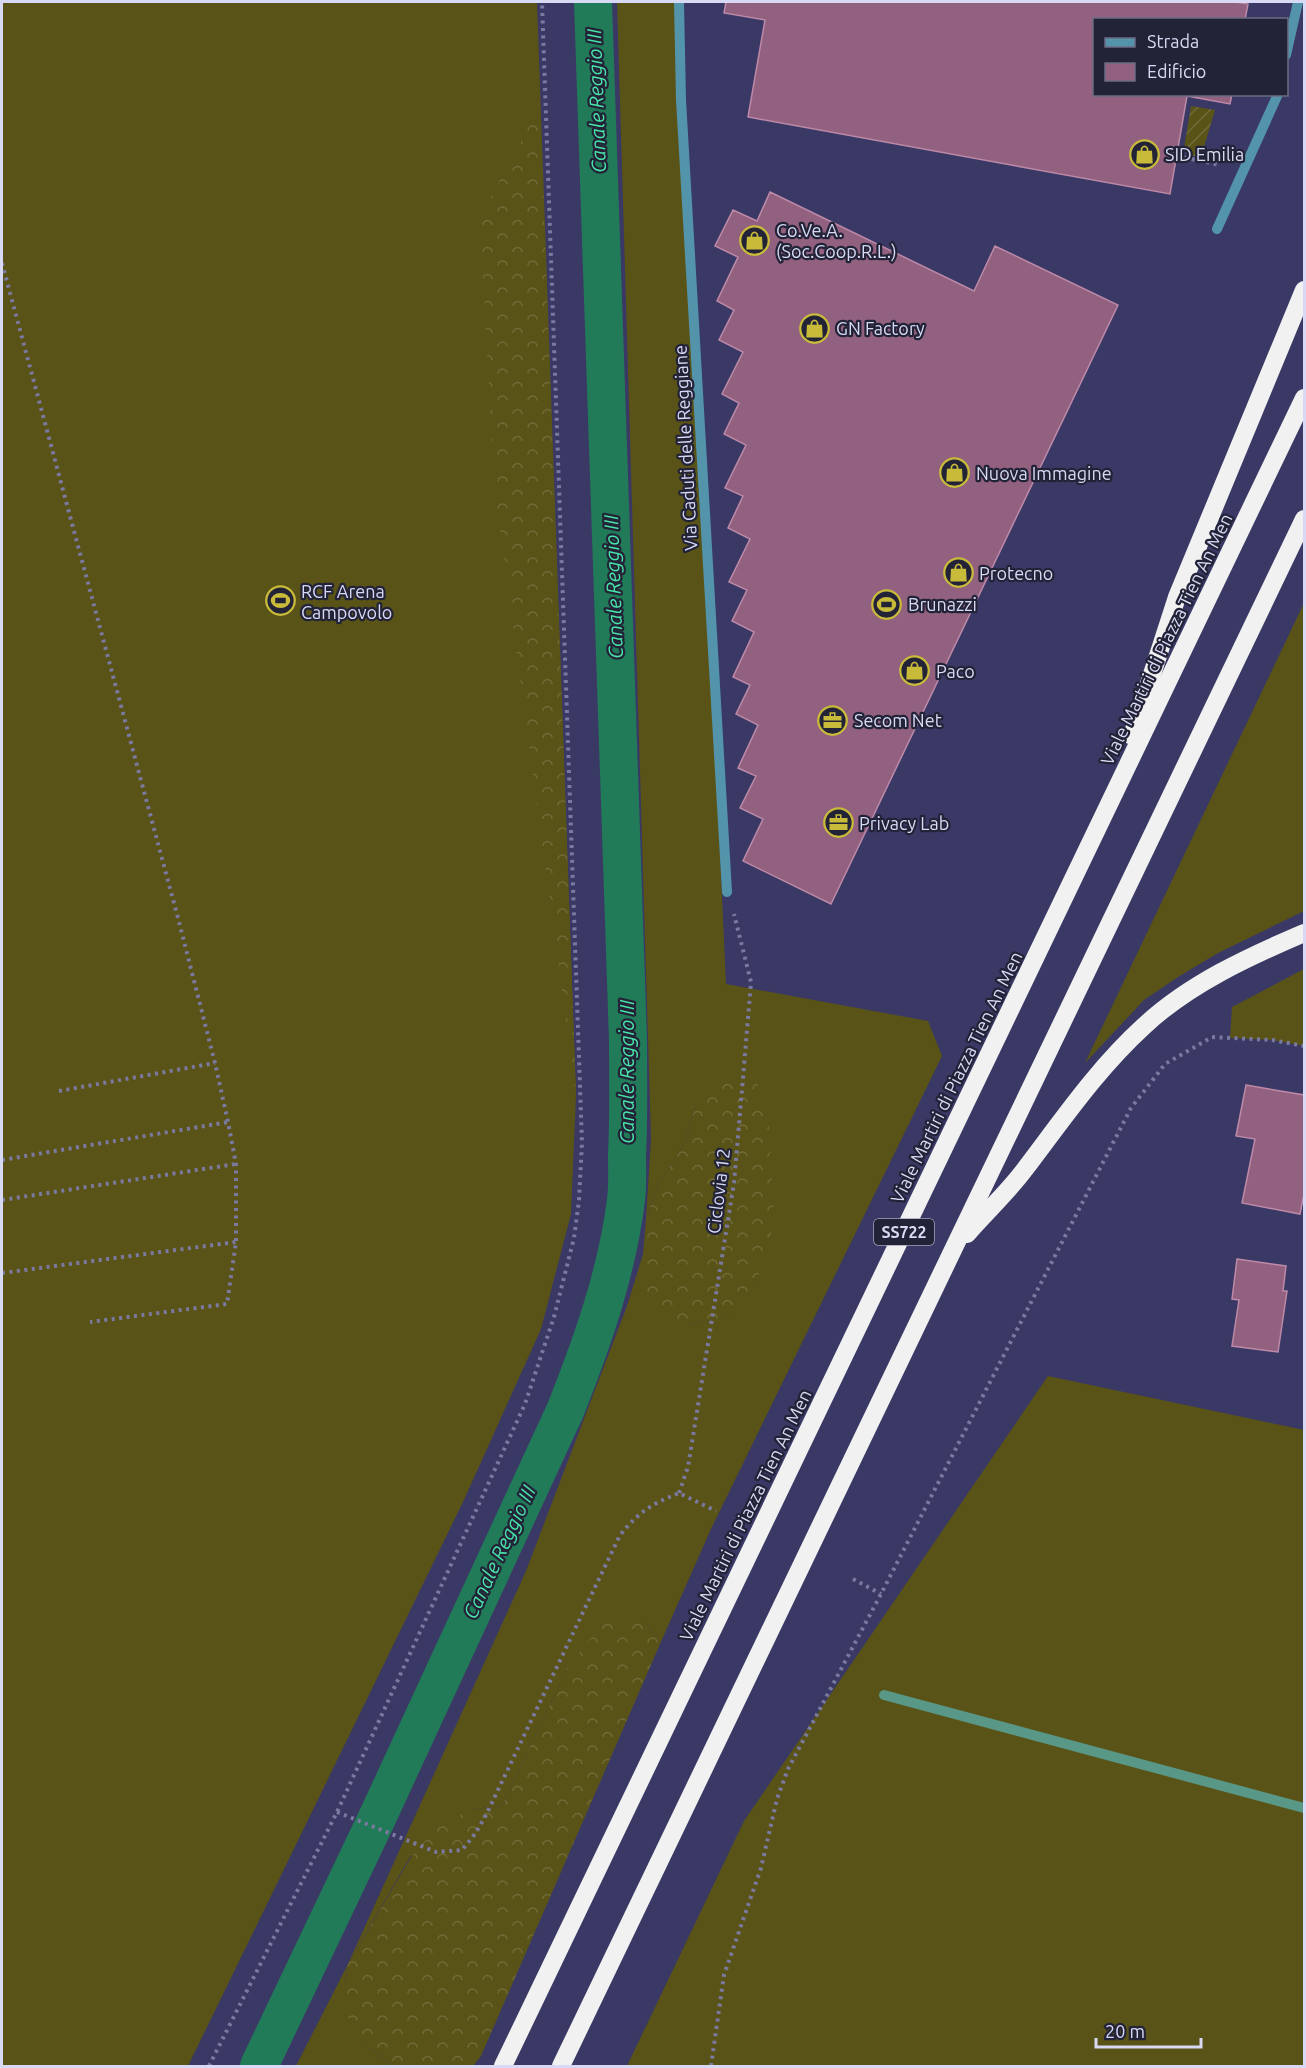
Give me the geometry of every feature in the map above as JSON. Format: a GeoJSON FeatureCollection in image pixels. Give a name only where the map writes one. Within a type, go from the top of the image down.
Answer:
{"type":"FeatureCollection","features":[{"type":"Feature","properties":{"kind":"highway"},"geometry":{"type":"LineString","coordinates":[[1111,803],[1177,597],[1305,290]]}},
{"type":"Feature","properties":{"kind":"highway","name":"Viale Martiri di Piazza Tien An Men"},"geometry":{"type":"LineString","coordinates":[[503,2067],[1305,398]]}},
{"type":"Feature","properties":{"kind":"highway","name":"SS722"},"geometry":{"type":"LineString","coordinates":[[561,2067],[1305,519]]}},
{"type":"Feature","properties":{"kind":"highway","name":"SS722"},"geometry":{"type":"LineString","coordinates":[[954,1248],[1023,1172],[1102,1066],[1145,1024],[1200,984],[1264,950],[1305,933]]}},
{"type":"Feature","properties":{"kind":"street","name":"Via Caduti delle Reggiane"},"geometry":{"type":"LineString","coordinates":[[679,2],[682,112],[727,892]]}},
{"type":"Feature","properties":{"kind":"street"},"geometry":{"type":"LineString","coordinates":[[1288,50],[1298,2]]}},
{"type":"Feature","properties":{"kind":"street"},"geometry":{"type":"LineString","coordinates":[[1217,229],[1277,96]]}},
{"type":"Feature","properties":{"kind":"path"},"geometry":{"type":"LineString","coordinates":[[209,2067],[337,1812],[525,1404],[540,1363],[574,1238],[582,1143],[542,2]]}},
{"type":"Feature","properties":{"kind":"path"},"geometry":{"type":"LineString","coordinates":[[1177,156],[1244,170]]}},
{"type":"Feature","properties":{"kind":"path"},"geometry":{"type":"LineString","coordinates":[[2,263],[215,1063],[236,1164],[236,1242],[226,1304],[90,1322]]}},
{"type":"Feature","properties":{"kind":"path","name":"Ciclovia 12"},"geometry":{"type":"LineString","coordinates":[[679,1493],[688,1467],[719,1282],[734,1183],[744,1078],[751,982],[727,892]]}},
{"type":"Feature","properties":{"kind":"path"},"geometry":{"type":"LineString","coordinates":[[711,2067],[724,1975],[761,1868],[777,1799],[788,1769],[882,1594],[1131,1108],[1165,1064],[1212,1037],[1272,1040],[1305,1046]]}},
{"type":"Feature","properties":{"kind":"path"},"geometry":{"type":"LineString","coordinates":[[59,1091],[215,1063]]}},
{"type":"Feature","properties":{"kind":"path"},"geometry":{"type":"LineString","coordinates":[[2,1160],[228,1122]]}},
{"type":"Feature","properties":{"kind":"path"},"geometry":{"type":"LineString","coordinates":[[2,1200],[236,1164]]}},
{"type":"Feature","properties":{"kind":"path"},"geometry":{"type":"LineString","coordinates":[[2,1273],[236,1242]]}},
{"type":"Feature","properties":{"kind":"path"},"geometry":{"type":"LineString","coordinates":[[337,1812],[436,1852],[462,1850],[476,1834],[620,1535],[635,1516],[679,1493],[716,1511]]}},
{"type":"Feature","properties":{"kind":"path"},"geometry":{"type":"LineString","coordinates":[[853,1579],[882,1594]]}},
{"type":"Feature","properties":{"kind":"green space","name":"RCF Arena Campovolo"},"geometry":{"type":"Polygon","coordinates":[[[2,2],[537,2],[576,1095],[571,1214],[541,1329],[463,1502],[188,2066],[2,2066],[2,2]]]}},
{"type":"Feature","properties":{"kind":"green space"},"geometry":{"type":"Polygon","coordinates":[[[617,2],[681,2],[726,984],[928,1021],[942,1056],[711,1529],[660,1644],[647,1623],[567,1668],[502,1806],[473,1809],[410,1857],[348,1964],[526,1571],[627,1306],[643,1254],[643,1299],[692,1324],[732,1315],[758,1276],[695,1108],[685,1143],[659,1183],[646,1219],[651,1139],[617,2]]]}},
{"type":"Feature","properties":{"kind":"green space"},"geometry":{"type":"Polygon","coordinates":[[[540,106],[576,1095],[494,484],[480,217],[540,106]]]}},
{"type":"Feature","properties":{"kind":"green space"},"geometry":{"type":"Polygon","coordinates":[[[1191,106],[1215,110],[1201,157],[1188,155],[1184,148],[1191,106]]]}},
{"type":"Feature","properties":{"kind":"green space"},"geometry":{"type":"Polygon","coordinates":[[[1304,603],[1304,911],[1218,953],[1144,1000],[1085,1063],[1304,603]]]}},
{"type":"Feature","properties":{"kind":"green space"},"geometry":{"type":"Polygon","coordinates":[[[1304,969],[1304,1046],[1272,1040],[1230,1038],[1232,1007],[1304,969]]]}},
{"type":"Feature","properties":{"kind":"green space"},"geometry":{"type":"Polygon","coordinates":[[[724,1073],[754,1079],[764,1095],[769,1126],[774,1223],[758,1276],[733,1315],[692,1324],[672,1320],[642,1299],[646,1219],[659,1183],[685,1143],[695,1108],[724,1073]]]}},
{"type":"Feature","properties":{"kind":"green space"},"geometry":{"type":"Polygon","coordinates":[[[1048,1376],[1304,1430],[1304,2066],[627,2066],[744,1821],[1048,1376]]]}},
{"type":"Feature","properties":{"kind":"green space"},"geometry":{"type":"Polygon","coordinates":[[[624,1615],[647,1623],[660,1644],[481,2056],[473,2066],[394,2066],[362,2043],[352,2028],[345,2007],[348,1964],[411,1857],[440,1824],[473,1809],[502,1806],[567,1668],[602,1624],[624,1615]]]}},
{"type":"Feature","properties":{"kind":"green space"},"geometry":{"type":"Polygon","coordinates":[[[348,1964],[345,1986],[362,2043],[394,2066],[296,2066],[348,1964]]]}},
{"type":"Feature","properties":{"kind":"building"},"geometry":{"type":"Polygon","coordinates":[[[726,2],[1236,2],[1248,4],[1245,18],[1093,18],[1093,96],[1187,96],[1170,194],[748,117],[765,20],[724,13],[726,2]]]}},
{"type":"Feature","properties":{"kind":"building"},"geometry":{"type":"Polygon","coordinates":[[[1187,96],[1232,96],[1230,104],[1187,96]]]}},
{"type":"Feature","properties":{"kind":"building"},"geometry":{"type":"Polygon","coordinates":[[[770,192],[974,291],[995,246],[1118,305],[831,904],[743,861],[763,819],[740,808],[756,776],[738,768],[758,725],[736,714],[750,685],[733,677],[754,632],[732,621],[747,590],[729,582],[750,539],[728,528],[743,496],[725,488],[746,445],[724,434],[739,403],[722,394],[743,352],[719,340],[734,310],[717,301],[738,257],[715,246],[733,210],[757,221],[770,192]]]}},
{"type":"Feature","properties":{"kind":"building"},"geometry":{"type":"Polygon","coordinates":[[[1246,1085],[1304,1095],[1304,1194],[1300,1214],[1242,1203],[1255,1139],[1236,1136],[1246,1085]]]}},
{"type":"Feature","properties":{"kind":"building"},"geometry":{"type":"Polygon","coordinates":[[[1237,1259],[1286,1266],[1283,1291],[1287,1291],[1278,1352],[1232,1346],[1239,1300],[1232,1299],[1237,1259]]]}},
{"type":"Feature","properties":{"kind":"waterway","name":"Canale Reggio III"},"geometry":{"type":"LineString","coordinates":[[259,2066],[377,1818],[565,1411],[602,1307],[622,1227],[627,1183],[628,1040],[593,2]]}},
{"type":"Feature","properties":{"kind":"waterway"},"geometry":{"type":"LineString","coordinates":[[884,1695],[1304,1808]]}},
{"type":"Feature","properties":{"kind":"place","name":"SID Emilia"},"geometry":{"type":"Point","coordinates":[1144,154]}},
{"type":"Feature","properties":{"kind":"place","name":"Co.Ve.A. (Soc.Coop.R.L.)"},"geometry":{"type":"Point","coordinates":[755,240]}},
{"type":"Feature","properties":{"kind":"place","name":"GN Factory"},"geometry":{"type":"Point","coordinates":[815,328]}},
{"type":"Feature","properties":{"kind":"place","name":"Nuova Immagine"},"geometry":{"type":"Point","coordinates":[955,473]}},
{"type":"Feature","properties":{"kind":"place","name":"Protecno"},"geometry":{"type":"Point","coordinates":[958,573]}},
{"type":"Feature","properties":{"kind":"place","name":"RCF Arena Campovolo"},"geometry":{"type":"Point","coordinates":[280,601]}},
{"type":"Feature","properties":{"kind":"place","name":"Brunazzi"},"geometry":{"type":"Point","coordinates":[887,604]}},
{"type":"Feature","properties":{"kind":"place","name":"Paco"},"geometry":{"type":"Point","coordinates":[915,671]}},
{"type":"Feature","properties":{"kind":"place","name":"Secom Net"},"geometry":{"type":"Point","coordinates":[833,720]}},
{"type":"Feature","properties":{"kind":"place","name":"Privacy Lab"},"geometry":{"type":"Point","coordinates":[838,823]}}]}
